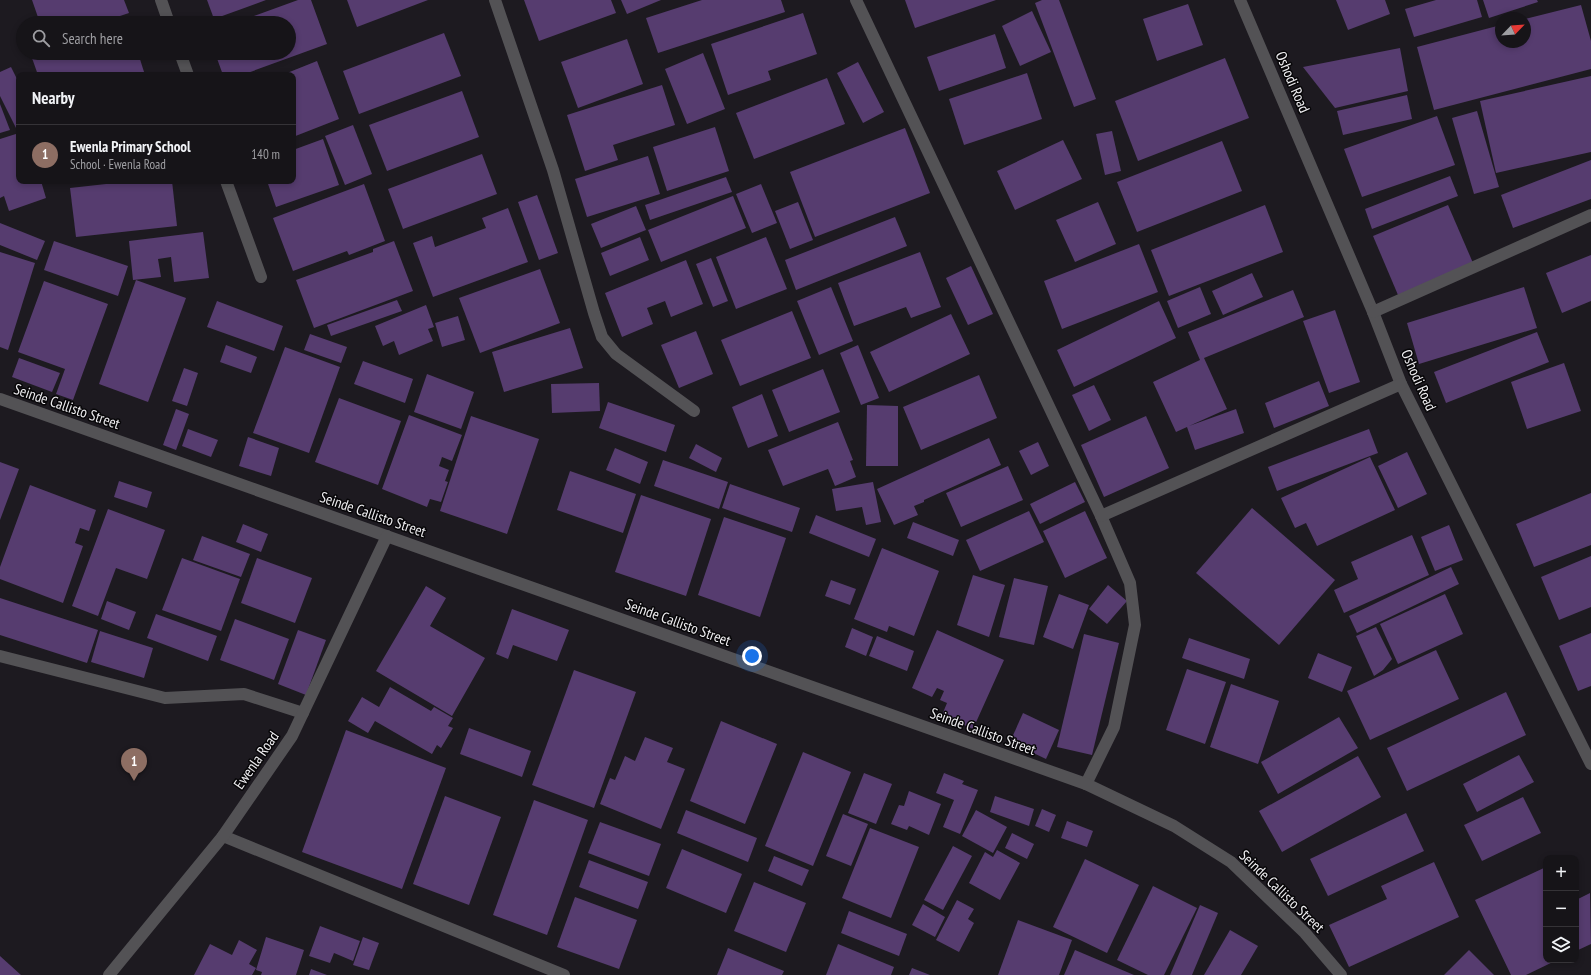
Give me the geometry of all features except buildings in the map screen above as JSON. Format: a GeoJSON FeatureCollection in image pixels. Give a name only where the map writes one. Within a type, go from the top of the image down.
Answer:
{"type":"FeatureCollection","features":[{"type":"Feature","properties":{"kind":"street"},"geometry":{"type":"LineString","coordinates":[[161,0],[167,16]]}},
{"type":"Feature","properties":{"kind":"street"},"geometry":{"type":"LineString","coordinates":[[495,0],[553,170],[602,337],[616,354],[694,411]]}},
{"type":"Feature","properties":{"kind":"street"},"geometry":{"type":"LineString","coordinates":[[856,0],[1101,516],[1130,583],[1135,625],[1114,726],[1086,784]]}},
{"type":"Feature","properties":{"kind":"street","name":"Oshodi Road"},"geometry":{"type":"LineString","coordinates":[[1240,0],[1373,312],[1402,384],[1591,764]]}},
{"type":"Feature","properties":{"kind":"street"},"geometry":{"type":"LineString","coordinates":[[183,60],[187,72]]}},
{"type":"Feature","properties":{"kind":"street"},"geometry":{"type":"LineString","coordinates":[[227,184],[261,277]]}},
{"type":"Feature","properties":{"kind":"street"},"geometry":{"type":"LineString","coordinates":[[1373,312],[1591,215]]}},
{"type":"Feature","properties":{"kind":"street"},"geometry":{"type":"LineString","coordinates":[[1101,516],[1402,384]]}},
{"type":"Feature","properties":{"kind":"street","name":"Seinde Callisto Street"},"geometry":{"type":"LineString","coordinates":[[0,399],[1086,784],[1174,826],[1231,862],[1305,933],[1341,975]]}},
{"type":"Feature","properties":{"kind":"street","name":"Ewenla Road"},"geometry":{"type":"LineString","coordinates":[[109,975],[223,836],[292,736],[386,536]]}},
{"type":"Feature","properties":{"kind":"street"},"geometry":{"type":"LineString","coordinates":[[0,656],[165,698],[244,694],[303,713]]}},
{"type":"Feature","properties":{"kind":"street"},"geometry":{"type":"LineString","coordinates":[[223,836],[564,975]]}},
{"type":"Feature","properties":{"kind":"place","name":"Ewenla Primary School"},"geometry":{"type":"Point","coordinates":[134,781]}}]}
